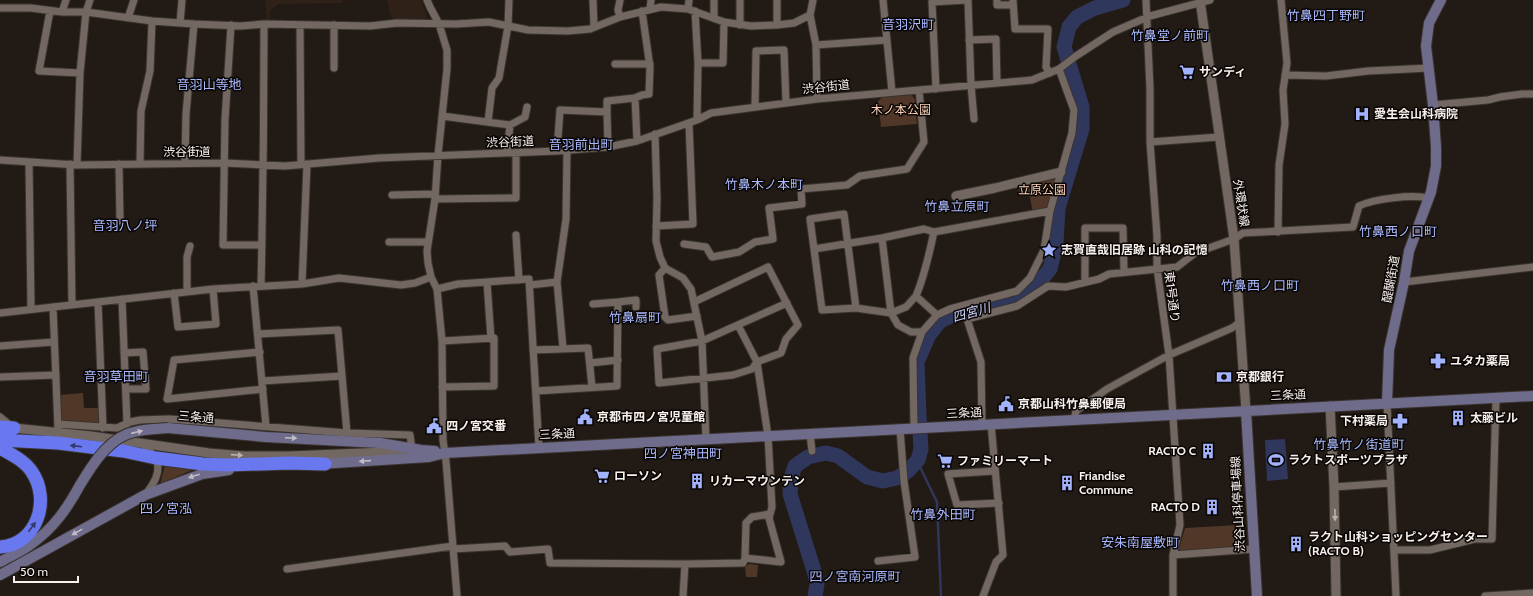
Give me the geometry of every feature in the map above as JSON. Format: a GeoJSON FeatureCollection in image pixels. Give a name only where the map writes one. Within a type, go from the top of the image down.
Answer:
{"type":"FeatureCollection","features":[{"type":"Feature","properties":{"kind":"highway"},"geometry":{"type":"LineString","coordinates":[[0,427],[14,428]]}},
{"type":"Feature","properties":{"kind":"highway"},"geometry":{"type":"LineString","coordinates":[[0,440],[58,443],[123,451],[156,458],[203,464],[261,466],[289,463],[325,464]]}},
{"type":"Feature","properties":{"kind":"highway"},"geometry":{"type":"LineString","coordinates":[[0,448],[12,454],[32,471],[38,484],[41,500],[37,519],[32,529],[19,541],[0,547]]}},
{"type":"Feature","properties":{"kind":"main road","name":"醍醐街道"},"geometry":{"type":"LineString","coordinates":[[1387,403],[1389,350],[1404,282],[1409,251],[1431,192],[1436,166],[1433,105],[1426,46],[1427,33],[1430,23],[1441,0]]}},
{"type":"Feature","properties":{"kind":"main road","name":"三条通"},"geometry":{"type":"LineString","coordinates":[[325,464],[429,457],[445,453],[1533,396]]}},
{"type":"Feature","properties":{"kind":"main road","name":"渋谷山科停車場線"},"geometry":{"type":"LineString","coordinates":[[1246,411],[1257,596]]}},
{"type":"Feature","properties":{"kind":"main road","name":"三条通"},"geometry":{"type":"LineString","coordinates":[[0,562],[30,545],[53,526],[68,508],[92,465],[104,450],[125,435],[141,431],[168,428],[380,443],[416,450],[428,450],[445,453]]}},
{"type":"Feature","properties":{"kind":"main road"},"geometry":{"type":"LineString","coordinates":[[0,574],[145,495],[202,474],[220,470],[261,466]]}},
{"type":"Feature","properties":{"kind":"street"},"geometry":{"type":"LineString","coordinates":[[62,12],[66,0]]}},
{"type":"Feature","properties":{"kind":"street"},"geometry":{"type":"LineString","coordinates":[[72,305],[74,165],[80,73],[86,12],[90,0]]}},
{"type":"Feature","properties":{"kind":"street"},"geometry":{"type":"LineString","coordinates":[[128,18],[134,0]]}},
{"type":"Feature","properties":{"kind":"street"},"geometry":{"type":"LineString","coordinates":[[180,23],[182,0]]}},
{"type":"Feature","properties":{"kind":"street"},"geometry":{"type":"LineString","coordinates":[[428,0],[439,24],[447,50],[447,69],[435,196],[428,242],[428,263],[431,277],[437,289],[442,341],[443,440],[457,596]]}},
{"type":"Feature","properties":{"kind":"street"},"geometry":{"type":"LineString","coordinates":[[488,122],[492,88],[499,78],[508,26],[510,0]]}},
{"type":"Feature","properties":{"kind":"street"},"geometry":{"type":"LineString","coordinates":[[593,0],[594,27]]}},
{"type":"Feature","properties":{"kind":"street"},"geometry":{"type":"LineString","coordinates":[[620,0],[618,10],[620,18]]}},
{"type":"Feature","properties":{"kind":"street"},"geometry":{"type":"LineString","coordinates":[[650,9],[651,0]]}},
{"type":"Feature","properties":{"kind":"street"},"geometry":{"type":"LineString","coordinates":[[689,0],[692,10],[698,63],[697,120]]}},
{"type":"Feature","properties":{"kind":"street"},"geometry":{"type":"LineString","coordinates":[[714,0],[714,18]]}},
{"type":"Feature","properties":{"kind":"street"},"geometry":{"type":"LineString","coordinates":[[740,0],[740,25]]}},
{"type":"Feature","properties":{"kind":"street"},"geometry":{"type":"LineString","coordinates":[[777,0],[777,25]]}},
{"type":"Feature","properties":{"kind":"street"},"geometry":{"type":"LineString","coordinates":[[814,0],[810,15],[816,45],[817,99]]}},
{"type":"Feature","properties":{"kind":"street"},"geometry":{"type":"LineString","coordinates":[[883,0],[892,92]]}},
{"type":"Feature","properties":{"kind":"street"},"geometry":{"type":"LineString","coordinates":[[936,89],[932,2],[968,0],[971,85],[974,119]]}},
{"type":"Feature","properties":{"kind":"street"},"geometry":{"type":"LineString","coordinates":[[997,0],[997,5],[1013,2],[1015,29],[1048,29],[1046,67],[1050,73]]}},
{"type":"Feature","properties":{"kind":"street","name":"東1号通り"},"geometry":{"type":"LineString","coordinates":[[1146,0],[1150,142],[1157,236],[1157,268],[1169,355],[1180,525],[1173,555],[1173,596]]}},
{"type":"Feature","properties":{"kind":"street"},"geometry":{"type":"LineString","coordinates":[[1200,2],[1210,0]]}},
{"type":"Feature","properties":{"kind":"street"},"geometry":{"type":"LineString","coordinates":[[1278,232],[1279,165],[1285,124],[1283,90],[1288,63],[1281,0]]}},
{"type":"Feature","properties":{"kind":"street","name":"渋谷街道"},"geometry":{"type":"LineString","coordinates":[[0,160],[74,165],[225,163],[285,166],[378,158],[516,153],[608,147],[637,141],[697,120],[711,113],[786,102],[1032,80],[1059,69],[1113,32],[1147,18],[1200,2]]}},
{"type":"Feature","properties":{"kind":"street","name":"外環状線"},"geometry":{"type":"LineString","coordinates":[[1200,2],[1234,239],[1246,411]]}},
{"type":"Feature","properties":{"kind":"street"},"geometry":{"type":"LineString","coordinates":[[0,8],[31,8],[62,12],[86,12],[152,21],[194,24],[370,26],[490,22],[528,30],[568,31],[578,31],[594,27],[642,11],[661,7],[692,10],[724,22],[740,25],[777,25],[794,23],[810,15]]}},
{"type":"Feature","properties":{"kind":"street"},"geometry":{"type":"LineString","coordinates":[[50,11],[39,71],[80,73]]}},
{"type":"Feature","properties":{"kind":"street"},"geometry":{"type":"LineString","coordinates":[[608,147],[607,101],[635,98],[649,94],[650,64],[642,11]]}},
{"type":"Feature","properties":{"kind":"street"},"geometry":{"type":"LineString","coordinates":[[140,164],[141,111],[150,71],[152,21]]}},
{"type":"Feature","properties":{"kind":"street"},"geometry":{"type":"LineString","coordinates":[[698,63],[723,63],[724,22]]}},
{"type":"Feature","properties":{"kind":"street"},"geometry":{"type":"LineString","coordinates":[[185,163],[186,114],[194,24]]}},
{"type":"Feature","properties":{"kind":"street"},"geometry":{"type":"LineString","coordinates":[[264,24],[262,115],[264,166],[262,245],[257,286],[258,334],[266,426]]}},
{"type":"Feature","properties":{"kind":"street"},"geometry":{"type":"LineString","coordinates":[[231,25],[226,115],[223,245],[262,245]]}},
{"type":"Feature","properties":{"kind":"street"},"geometry":{"type":"LineString","coordinates":[[300,25],[304,164],[302,284]]}},
{"type":"Feature","properties":{"kind":"street"},"geometry":{"type":"LineString","coordinates":[[334,25],[334,68]]}},
{"type":"Feature","properties":{"kind":"street"},"geometry":{"type":"LineString","coordinates":[[969,40],[996,38],[997,83]]}},
{"type":"Feature","properties":{"kind":"street"},"geometry":{"type":"LineString","coordinates":[[816,45],[887,40]]}},
{"type":"Feature","properties":{"kind":"street"},"geometry":{"type":"LineString","coordinates":[[754,107],[756,51],[784,50],[786,102]]}},
{"type":"Feature","properties":{"kind":"street"},"geometry":{"type":"LineString","coordinates":[[615,64],[650,64]]}},
{"type":"Feature","properties":{"kind":"street"},"geometry":{"type":"LineString","coordinates":[[1286,75],[1326,76],[1368,71],[1429,68]]}},
{"type":"Feature","properties":{"kind":"street"},"geometry":{"type":"LineString","coordinates":[[918,428],[913,358],[922,332],[937,316],[950,309],[1017,291],[1030,278],[1044,250],[1050,211],[1072,133],[1074,110],[1059,69]]}},
{"type":"Feature","properties":{"kind":"street"},"geometry":{"type":"LineString","coordinates":[[684,244],[706,248],[712,257],[739,252],[756,242],[773,239],[769,208],[802,204],[801,189],[846,184],[860,176],[907,169],[924,142],[919,90]]}},
{"type":"Feature","properties":{"kind":"street"},"geometry":{"type":"LineString","coordinates":[[1433,105],[1488,100],[1522,94],[1533,94]]}},
{"type":"Feature","properties":{"kind":"street"},"geometry":{"type":"LineString","coordinates":[[635,98],[637,141]]}},
{"type":"Feature","properties":{"kind":"street"},"geometry":{"type":"LineString","coordinates":[[442,116],[510,125],[525,117],[527,107]]}},
{"type":"Feature","properties":{"kind":"street"},"geometry":{"type":"LineString","coordinates":[[557,151],[560,110],[607,112]]}},
{"type":"Feature","properties":{"kind":"street"},"geometry":{"type":"LineString","coordinates":[[656,226],[693,224],[689,123]]}},
{"type":"Feature","properties":{"kind":"street"},"geometry":{"type":"LineString","coordinates":[[507,153],[510,125]]}},
{"type":"Feature","properties":{"kind":"street"},"geometry":{"type":"LineString","coordinates":[[655,134],[656,241],[660,257],[665,268],[683,278],[691,289],[702,341],[702,378],[706,439]]}},
{"type":"Feature","properties":{"kind":"street"},"geometry":{"type":"LineString","coordinates":[[1150,142],[1219,137]]}},
{"type":"Feature","properties":{"kind":"street"},"geometry":{"type":"LineString","coordinates":[[563,348],[557,282],[566,219],[567,150]]}},
{"type":"Feature","properties":{"kind":"street"},"geometry":{"type":"LineString","coordinates":[[392,195],[516,198],[516,153]]}},
{"type":"Feature","properties":{"kind":"street"},"geometry":{"type":"LineString","coordinates":[[29,162],[31,309]]}},
{"type":"Feature","properties":{"kind":"street"},"geometry":{"type":"LineString","coordinates":[[119,164],[120,222]]}},
{"type":"Feature","properties":{"kind":"street"},"geometry":{"type":"LineString","coordinates":[[956,196],[1060,172]]}},
{"type":"Feature","properties":{"kind":"street"},"geometry":{"type":"LineString","coordinates":[[983,596],[996,562],[1003,555],[999,503],[986,424],[981,362],[967,319],[1017,306],[1048,286],[1066,286],[1099,279],[1109,274],[1177,267],[1195,253],[1234,239],[1243,233],[1353,227],[1359,206],[1368,202],[1420,196],[1428,198]]}},
{"type":"Feature","properties":{"kind":"street"},"geometry":{"type":"LineString","coordinates":[[814,249],[924,230],[934,232],[1050,211]]}},
{"type":"Feature","properties":{"kind":"street"},"geometry":{"type":"LineString","coordinates":[[856,308],[844,214],[810,219],[822,310],[856,308],[891,313],[906,307],[916,296],[921,284],[928,262],[934,232]]}},
{"type":"Feature","properties":{"kind":"street"},"geometry":{"type":"LineString","coordinates":[[1085,282],[1085,228],[1123,228],[1124,272]]}},
{"type":"Feature","properties":{"kind":"street"},"geometry":{"type":"LineString","coordinates":[[516,236],[519,280]]}},
{"type":"Feature","properties":{"kind":"street"},"geometry":{"type":"LineString","coordinates":[[882,238],[891,313],[898,325],[911,332],[922,332]]}},
{"type":"Feature","properties":{"kind":"street"},"geometry":{"type":"LineString","coordinates":[[389,242],[428,242]]}},
{"type":"Feature","properties":{"kind":"street"},"geometry":{"type":"LineString","coordinates":[[187,292],[187,257],[190,246]]}},
{"type":"Feature","properties":{"kind":"street"},"geometry":{"type":"LineString","coordinates":[[694,302],[768,267],[787,303],[798,325],[786,339],[781,353],[757,362],[752,369],[732,375],[659,383],[657,349],[702,341],[787,303]]}},
{"type":"Feature","properties":{"kind":"street"},"geometry":{"type":"LineString","coordinates":[[1404,282],[1533,267]]}},
{"type":"Feature","properties":{"kind":"street"},"geometry":{"type":"LineString","coordinates":[[665,268],[659,275],[665,317],[668,320],[697,316]]}},
{"type":"Feature","properties":{"kind":"street"},"geometry":{"type":"LineString","coordinates":[[0,313],[213,289],[302,284],[339,278],[402,285],[415,283],[431,277]]}},
{"type":"Feature","properties":{"kind":"street"},"geometry":{"type":"LineString","coordinates":[[437,289],[458,284],[529,279],[539,448]]}},
{"type":"Feature","properties":{"kind":"street"},"geometry":{"type":"LineString","coordinates":[[487,282],[491,339]]}},
{"type":"Feature","properties":{"kind":"street"},"geometry":{"type":"LineString","coordinates":[[530,285],[557,282]]}},
{"type":"Feature","properties":{"kind":"street"},"geometry":{"type":"LineString","coordinates":[[174,293],[178,327],[216,324],[213,289]]}},
{"type":"Feature","properties":{"kind":"street"},"geometry":{"type":"LineString","coordinates":[[916,296],[937,316]]}},
{"type":"Feature","properties":{"kind":"street"},"geometry":{"type":"LineString","coordinates":[[122,299],[127,424]]}},
{"type":"Feature","properties":{"kind":"street"},"geometry":{"type":"LineString","coordinates":[[592,304],[636,300],[636,307]]}},
{"type":"Feature","properties":{"kind":"street"},"geometry":{"type":"LineString","coordinates":[[98,302],[103,428]]}},
{"type":"Feature","properties":{"kind":"street"},"geometry":{"type":"LineString","coordinates":[[536,391],[617,386],[618,302]]}},
{"type":"Feature","properties":{"kind":"street"},"geometry":{"type":"LineString","coordinates":[[53,307],[58,428]]}},
{"type":"Feature","properties":{"kind":"street"},"geometry":{"type":"LineString","coordinates":[[1074,420],[1076,411],[1107,389],[1169,355],[1232,328],[1240,322]]}},
{"type":"Feature","properties":{"kind":"street"},"geometry":{"type":"LineString","coordinates":[[738,325],[757,362],[768,436],[772,507],[769,518],[781,562],[745,558]]}},
{"type":"Feature","properties":{"kind":"street"},"geometry":{"type":"LineString","coordinates":[[258,334],[338,330],[347,433]]}},
{"type":"Feature","properties":{"kind":"street"},"geometry":{"type":"LineString","coordinates":[[442,341],[494,338],[494,386],[442,387]]}},
{"type":"Feature","properties":{"kind":"street"},"geometry":{"type":"LineString","coordinates":[[0,346],[54,342]]}},
{"type":"Feature","properties":{"kind":"street"},"geometry":{"type":"LineString","coordinates":[[533,350],[588,348],[592,388]]}},
{"type":"Feature","properties":{"kind":"street"},"geometry":{"type":"LineString","coordinates":[[124,353],[143,352],[146,389],[126,390]]}},
{"type":"Feature","properties":{"kind":"street"},"geometry":{"type":"LineString","coordinates":[[260,352],[174,360],[167,399],[263,390]]}},
{"type":"Feature","properties":{"kind":"street"},"geometry":{"type":"LineString","coordinates":[[590,363],[618,360]]}},
{"type":"Feature","properties":{"kind":"street"},"geometry":{"type":"LineString","coordinates":[[0,377],[56,375]]}},
{"type":"Feature","properties":{"kind":"street"},"geometry":{"type":"LineString","coordinates":[[262,380],[342,376]]}},
{"type":"Feature","properties":{"kind":"street"},"geometry":{"type":"LineString","coordinates":[[1394,550],[1430,550],[1475,539],[1492,539],[1496,398]]}},
{"type":"Feature","properties":{"kind":"street"},"geometry":{"type":"LineString","coordinates":[[1387,403],[1396,596]]}},
{"type":"Feature","properties":{"kind":"street"},"geometry":{"type":"LineString","coordinates":[[1330,406],[1334,487],[1336,596]]}},
{"type":"Feature","properties":{"kind":"street"},"geometry":{"type":"LineString","coordinates":[[0,417],[14,428],[58,428],[103,428],[117,428],[140,420],[169,419],[347,433],[410,436],[416,450],[289,456],[244,456],[143,444],[58,428]]}},
{"type":"Feature","properties":{"kind":"street"},"geometry":{"type":"LineString","coordinates":[[878,561],[915,557],[902,468],[900,429]]}},
{"type":"Feature","properties":{"kind":"street"},"geometry":{"type":"LineString","coordinates":[[810,434],[812,451]]}},
{"type":"Feature","properties":{"kind":"street"},"geometry":{"type":"LineString","coordinates":[[143,444],[156,458],[158,467],[157,477],[145,495]]}},
{"type":"Feature","properties":{"kind":"street"},"geometry":{"type":"LineString","coordinates":[[994,471],[948,474],[957,505],[999,503]]}},
{"type":"Feature","properties":{"kind":"street"},"geometry":{"type":"LineString","coordinates":[[1334,487],[1391,483]]}},
{"type":"Feature","properties":{"kind":"street"},"geometry":{"type":"LineString","coordinates":[[287,569],[453,548],[505,546],[510,552],[548,549],[550,563],[743,563],[745,558],[746,523],[752,517],[770,514]]}},
{"type":"Feature","properties":{"kind":"street"},"geometry":{"type":"LineString","coordinates":[[1173,555],[1254,550]]}},
{"type":"Feature","properties":{"kind":"street"},"geometry":{"type":"LineString","coordinates":[[683,596],[685,564]]}},
{"type":"Feature","properties":{"kind":"street"},"geometry":{"type":"LineString","coordinates":[[1485,596],[1533,593]]}},
{"type":"Feature","properties":{"kind":"shaded area"},"geometry":{"type":"Polygon","coordinates":[[[265,0],[342,0],[343,3],[278,4],[270,11],[270,22],[267,23],[265,0]]]}},
{"type":"Feature","properties":{"kind":"shaded area"},"geometry":{"type":"Polygon","coordinates":[[[387,0],[421,0],[428,19],[392,21],[387,0]]]}},
{"type":"Feature","properties":{"kind":"green space","name":"木ノ本公園"},"geometry":{"type":"Polygon","coordinates":[[[912,95],[915,100],[917,124],[881,127],[878,101],[884,96],[912,95]]]}},
{"type":"Feature","properties":{"kind":"green space","name":"立原公園"},"geometry":{"type":"Polygon","coordinates":[[[1061,172],[1050,211],[1033,214],[1030,197],[1028,195],[1020,196],[1017,183],[1061,172]]]}},
{"type":"Feature","properties":{"kind":"green space"},"geometry":{"type":"Polygon","coordinates":[[[83,393],[84,408],[99,408],[99,424],[64,422],[60,418],[60,395],[83,393]]]}},
{"type":"Feature","properties":{"kind":"green space"},"geometry":{"type":"Polygon","coordinates":[[[165,465],[191,468],[192,470],[160,484],[165,465]]]}},
{"type":"Feature","properties":{"kind":"green space"},"geometry":{"type":"Polygon","coordinates":[[[1238,525],[1239,544],[1236,547],[1182,552],[1179,549],[1185,528],[1238,525]]]}},
{"type":"Feature","properties":{"kind":"green space"},"geometry":{"type":"Polygon","coordinates":[[[749,564],[758,565],[757,577],[746,577],[745,567],[749,564]]]}},
{"type":"Feature","properties":{"kind":"water","name":"ラクトスポーツプラザ"},"geometry":{"type":"Polygon","coordinates":[[[1285,439],[1288,479],[1267,481],[1265,440],[1285,439]]]}},
{"type":"Feature","properties":{"kind":"waterway","name":"四宮川"},"geometry":{"type":"LineString","coordinates":[[815,596],[817,584],[815,574],[790,494],[791,478],[795,466],[808,457],[826,453],[838,456],[867,477],[883,481],[897,478],[908,471],[918,460],[921,449],[917,362],[929,335],[940,321],[960,312],[1014,301],[1031,292],[1050,269],[1056,244],[1058,208],[1082,129],[1082,107],[1064,47],[1069,27],[1077,17],[1095,8],[1123,0]]}},
{"type":"Feature","properties":{"kind":"waterway"},"geometry":{"type":"LineString","coordinates":[[918,460],[937,502],[941,596]]}},
{"type":"Feature","properties":{"kind":"place","name":"サンディ"},"geometry":{"type":"Point","coordinates":[1187,72]}},
{"type":"Feature","properties":{"kind":"place","name":"愛生会山科病院"},"geometry":{"type":"Point","coordinates":[1362,114]}},
{"type":"Feature","properties":{"kind":"place","name":"志賀直哉旧居跡 山科の記憶"},"geometry":{"type":"Point","coordinates":[1049,250]}},
{"type":"Feature","properties":{"kind":"place","name":"ユタカ薬局"},"geometry":{"type":"Point","coordinates":[1438,361]}},
{"type":"Feature","properties":{"kind":"place","name":"京都銀行"},"geometry":{"type":"Point","coordinates":[1224,377]}},
{"type":"Feature","properties":{"kind":"place","name":"京都山科竹鼻郵便局"},"geometry":{"type":"Point","coordinates":[1006,404]}},
{"type":"Feature","properties":{"kind":"place","name":"京都市四ノ宮児童館"},"geometry":{"type":"Point","coordinates":[585,417]}},
{"type":"Feature","properties":{"kind":"place","name":"太藤ビル"},"geometry":{"type":"Point","coordinates":[1458,418]}},
{"type":"Feature","properties":{"kind":"place","name":"下村薬局"},"geometry":{"type":"Point","coordinates":[1400,421]}},
{"type":"Feature","properties":{"kind":"place","name":"四ノ宮交番"},"geometry":{"type":"Point","coordinates":[434,426]}},
{"type":"Feature","properties":{"kind":"place","name":"RACTO C"},"geometry":{"type":"Point","coordinates":[1208,451]}},
{"type":"Feature","properties":{"kind":"place","name":"ラクトスポーツプラザ"},"geometry":{"type":"Point","coordinates":[1276,460]}},
{"type":"Feature","properties":{"kind":"place","name":"ファミリーマート"},"geometry":{"type":"Point","coordinates":[945,461]}},
{"type":"Feature","properties":{"kind":"place","name":"ローソン"},"geometry":{"type":"Point","coordinates":[602,476]}},
{"type":"Feature","properties":{"kind":"place","name":"リカーマウンテン"},"geometry":{"type":"Point","coordinates":[697,481]}},
{"type":"Feature","properties":{"kind":"place","name":"Friandise Commune"},"geometry":{"type":"Point","coordinates":[1067,483]}},
{"type":"Feature","properties":{"kind":"place","name":"RACTO D"},"geometry":{"type":"Point","coordinates":[1212,507]}},
{"type":"Feature","properties":{"kind":"place","name":"ラクト山科ショッピングセンター (RACTO B)"},"geometry":{"type":"Point","coordinates":[1296,544]}},
{"type":"Feature","properties":{"kind":"district","name":"竹鼻四丁野町"},"geometry":{"type":"Point","coordinates":[1326,15]}},
{"type":"Feature","properties":{"kind":"district","name":"音羽沢町"},"geometry":{"type":"Point","coordinates":[908,24]}},
{"type":"Feature","properties":{"kind":"district","name":"竹鼻堂ノ前町"},"geometry":{"type":"Point","coordinates":[1170,35]}},
{"type":"Feature","properties":{"kind":"district","name":"音羽山等地"},"geometry":{"type":"Point","coordinates":[209,84]}},
{"type":"Feature","properties":{"kind":"district","name":"音羽前出町"},"geometry":{"type":"Point","coordinates":[581,144]}},
{"type":"Feature","properties":{"kind":"district","name":"竹鼻木ノ本町"},"geometry":{"type":"Point","coordinates":[764,184]}},
{"type":"Feature","properties":{"kind":"district","name":"竹鼻立原町"},"geometry":{"type":"Point","coordinates":[957,206]}},
{"type":"Feature","properties":{"kind":"district","name":"音羽八ノ坪"},"geometry":{"type":"Point","coordinates":[125,225]}},
{"type":"Feature","properties":{"kind":"district","name":"竹鼻西ノ口町"},"geometry":{"type":"Point","coordinates":[1398,231]}},
{"type":"Feature","properties":{"kind":"district","name":"竹鼻西ノ口町"},"geometry":{"type":"Point","coordinates":[1260,285]}},
{"type":"Feature","properties":{"kind":"district","name":"竹鼻扇町"},"geometry":{"type":"Point","coordinates":[635,317]}},
{"type":"Feature","properties":{"kind":"district","name":"音羽草田町"},"geometry":{"type":"Point","coordinates":[116,376]}},
{"type":"Feature","properties":{"kind":"district","name":"竹鼻竹ノ街道町"},"geometry":{"type":"Point","coordinates":[1359,444]}},
{"type":"Feature","properties":{"kind":"district","name":"四ノ宮神田町"},"geometry":{"type":"Point","coordinates":[683,453]}},
{"type":"Feature","properties":{"kind":"district","name":"四ノ宮泓"},"geometry":{"type":"Point","coordinates":[166,508]}},
{"type":"Feature","properties":{"kind":"district","name":"竹鼻外田町"},"geometry":{"type":"Point","coordinates":[943,514]}},
{"type":"Feature","properties":{"kind":"district","name":"安朱南屋敷町"},"geometry":{"type":"Point","coordinates":[1140,542]}},
{"type":"Feature","properties":{"kind":"district","name":"四ノ宮南河原町"},"geometry":{"type":"Point","coordinates":[855,576]}}]}
